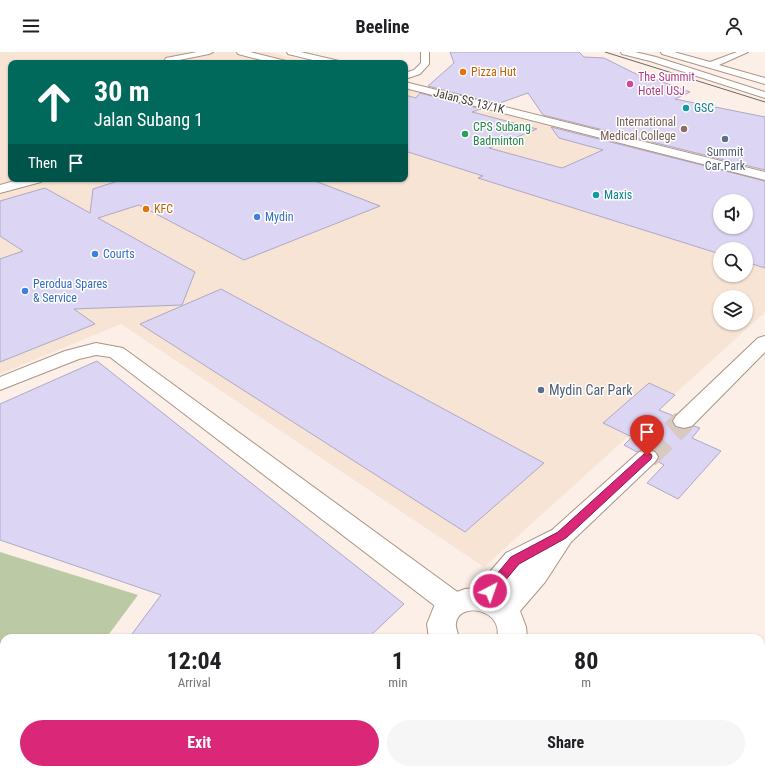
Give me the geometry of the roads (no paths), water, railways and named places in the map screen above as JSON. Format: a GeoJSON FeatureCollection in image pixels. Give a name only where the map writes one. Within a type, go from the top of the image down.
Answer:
{"type":"FeatureCollection","features":[{"type":"Feature","properties":{"kind":"main road"},"geometry":{"type":"LineString","coordinates":[[273,52],[293,60]]}},
{"type":"Feature","properties":{"kind":"main road"},"geometry":{"type":"LineString","coordinates":[[291,52],[324,60]]}},
{"type":"Feature","properties":{"kind":"main road"},"geometry":{"type":"LineString","coordinates":[[418,83],[412,79],[413,75],[425,64],[425,52]]}},
{"type":"Feature","properties":{"kind":"main road"},"geometry":{"type":"LineString","coordinates":[[625,52],[653,59],[765,95]]}},
{"type":"Feature","properties":{"kind":"main road"},"geometry":{"type":"LineString","coordinates":[[644,52],[760,80],[765,88]]}},
{"type":"Feature","properties":{"kind":"main road"},"geometry":{"type":"LineString","coordinates":[[408,69],[414,64],[415,61]]}},
{"type":"Feature","properties":{"kind":"main road"},"geometry":{"type":"LineString","coordinates":[[408,71],[417,72]]}},
{"type":"Feature","properties":{"kind":"main road","name":"Jalan SS 13/1K"},"geometry":{"type":"LineString","coordinates":[[408,81],[599,125],[742,166],[765,176]]}},
{"type":"Feature","properties":{"kind":"main road","name":"Jalan SS 13/1K"},"geometry":{"type":"LineString","coordinates":[[408,86],[742,166],[765,167]]}},
{"type":"Feature","properties":{"kind":"main road"},"geometry":{"type":"LineString","coordinates":[[0,189],[25,182]]}},
{"type":"Feature","properties":{"kind":"main road"},"geometry":{"type":"LineString","coordinates":[[0,384],[72,355],[96,349],[116,352],[453,604]]}},
{"type":"Feature","properties":{"kind":"street"},"geometry":{"type":"LineString","coordinates":[[169,60],[209,52]]}},
{"type":"Feature","properties":{"kind":"street"},"geometry":{"type":"LineString","coordinates":[[241,52],[272,60]]}},
{"type":"Feature","properties":{"kind":"street"},"geometry":{"type":"LineString","coordinates":[[668,52],[760,80]]}},
{"type":"Feature","properties":{"kind":"street"},"geometry":{"type":"LineString","coordinates":[[711,65],[744,52]]}},
{"type":"Feature","properties":{"kind":"street"},"geometry":{"type":"LineString","coordinates":[[684,421],[765,342]]}},
{"type":"Feature","properties":{"kind":"street"},"geometry":{"type":"LineString","coordinates":[[492,605],[515,560],[562,535],[647,456]]}},
{"type":"Feature","properties":{"kind":"street"},"geometry":{"type":"LineString","coordinates":[[443,634],[441,624],[443,616],[447,609],[453,604],[462,600],[492,605],[509,617],[512,626],[512,634]]}},
{"type":"Feature","properties":{"kind":"tunnel"},"geometry":{"type":"LineString","coordinates":[[647,457],[684,421]]}},
{"type":"Feature","properties":{"kind":"tram line"},"geometry":{"type":"LineString","coordinates":[[605,52],[765,102]]}},
{"type":"Feature","properties":{"kind":"place","name":"Pizza Hut"},"geometry":{"type":"Point","coordinates":[463,72]}},
{"type":"Feature","properties":{"kind":"place","name":"The Summit Hotel USJ"},"geometry":{"type":"Point","coordinates":[630,84]}},
{"type":"Feature","properties":{"kind":"place","name":"GSC"},"geometry":{"type":"Point","coordinates":[686,108]}},
{"type":"Feature","properties":{"kind":"place","name":"International Medical College"},"geometry":{"type":"Point","coordinates":[684,129]}},
{"type":"Feature","properties":{"kind":"place","name":"CPS Subang Badminton"},"geometry":{"type":"Point","coordinates":[465,134]}},
{"type":"Feature","properties":{"kind":"place","name":"Summit Car Park"},"geometry":{"type":"Point","coordinates":[725,139]}},
{"type":"Feature","properties":{"kind":"place","name":"Maxis"},"geometry":{"type":"Point","coordinates":[596,195]}},
{"type":"Feature","properties":{"kind":"place","name":"KFC"},"geometry":{"type":"Point","coordinates":[146,209]}},
{"type":"Feature","properties":{"kind":"place","name":"Mydin"},"geometry":{"type":"Point","coordinates":[257,217]}},
{"type":"Feature","properties":{"kind":"place","name":"Courts"},"geometry":{"type":"Point","coordinates":[95,254]}},
{"type":"Feature","properties":{"kind":"place","name":"Perodua Spares & Service"},"geometry":{"type":"Point","coordinates":[25,291]}},
{"type":"Feature","properties":{"kind":"place","name":"Mydin Car Park"},"geometry":{"type":"Point","coordinates":[541,390]}}]}
